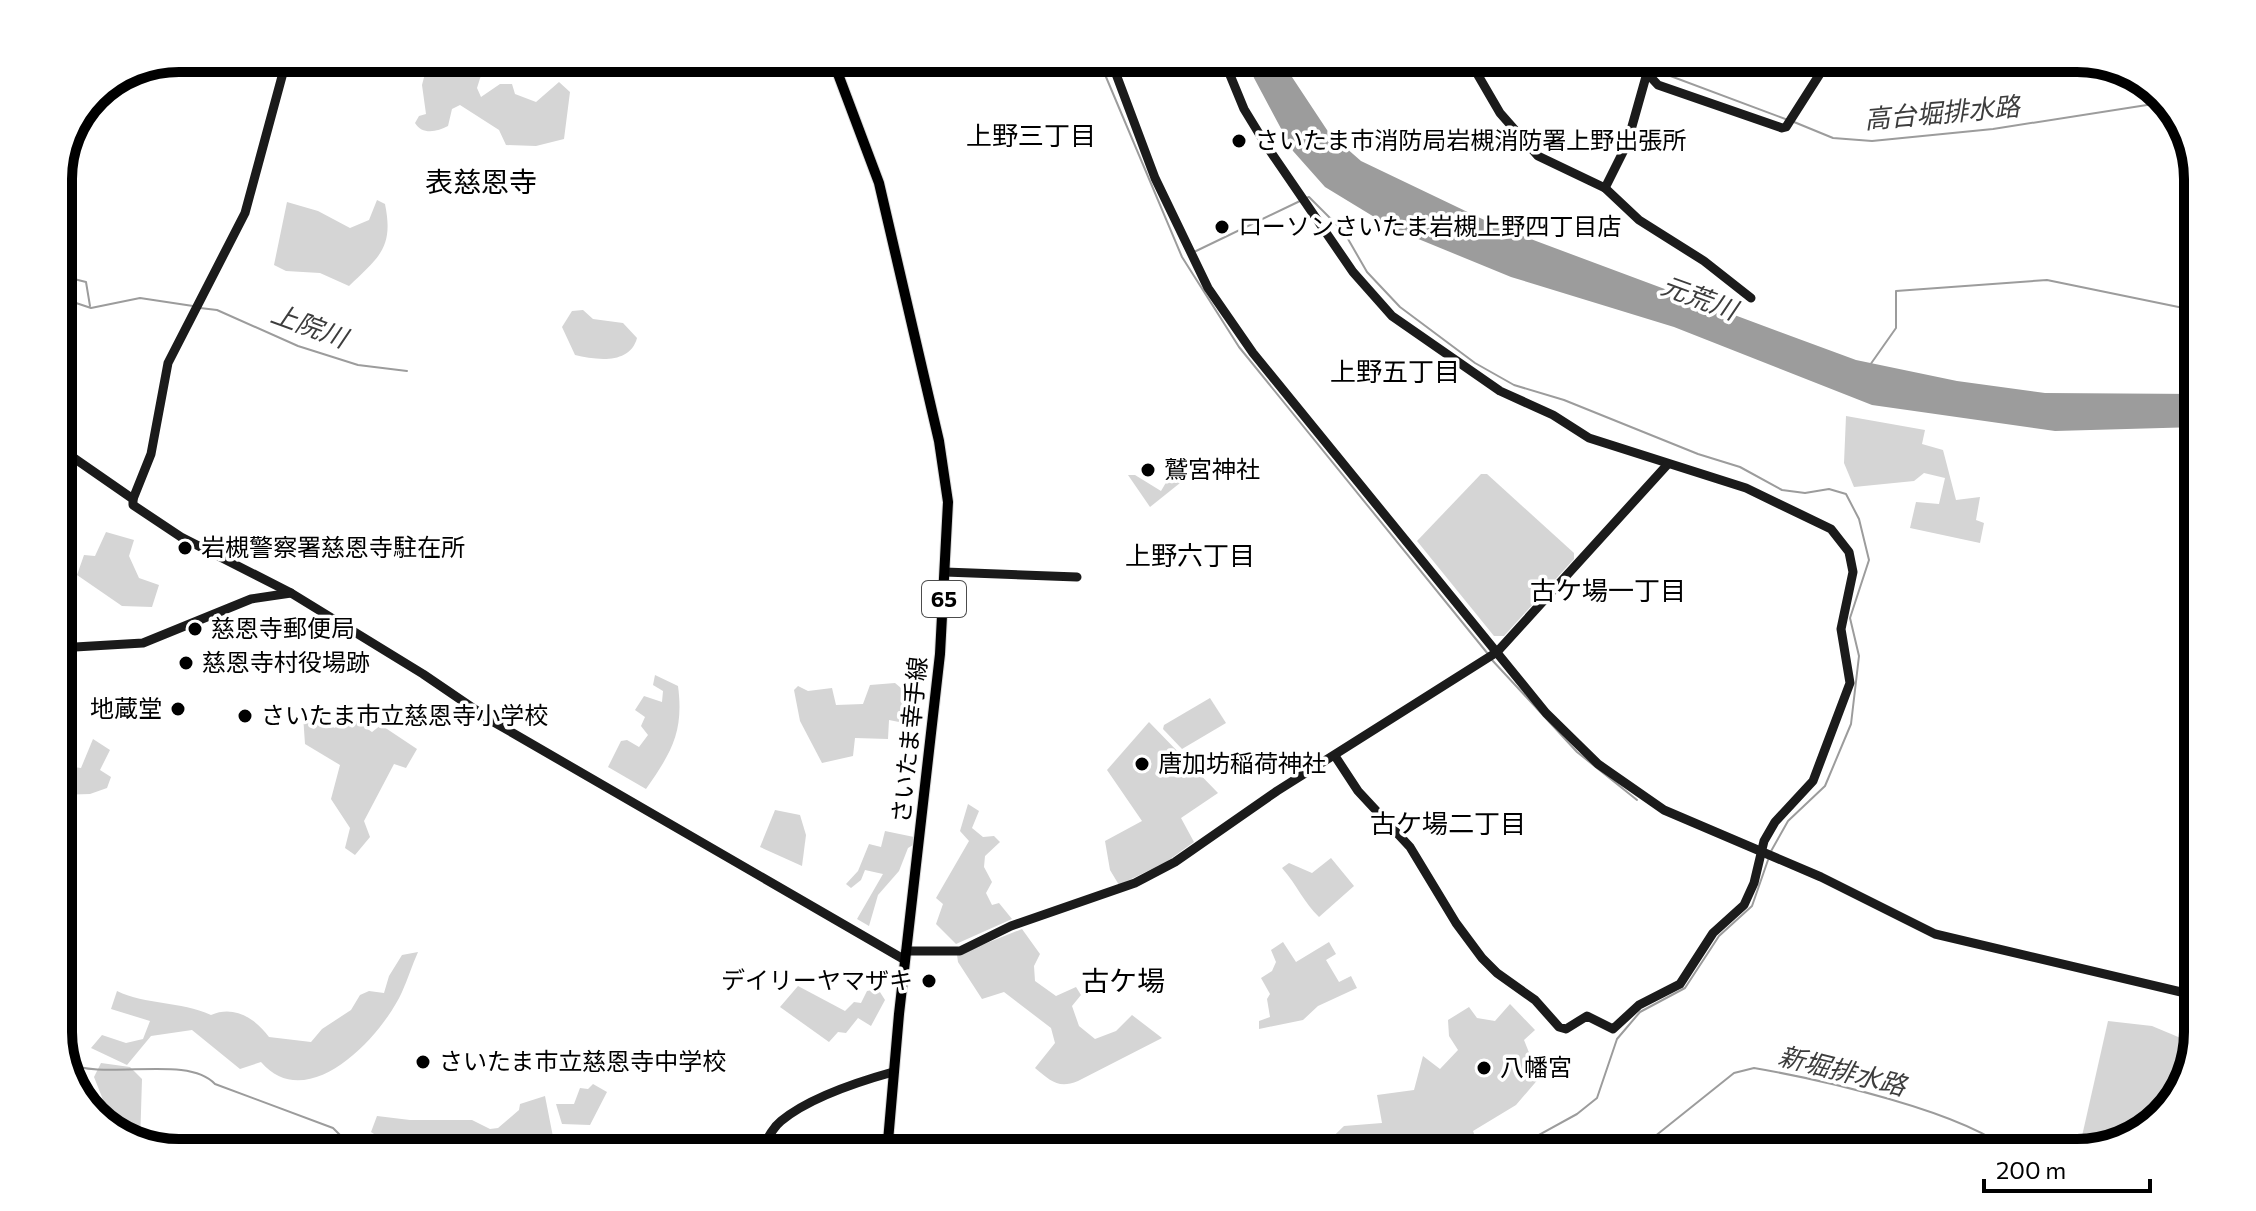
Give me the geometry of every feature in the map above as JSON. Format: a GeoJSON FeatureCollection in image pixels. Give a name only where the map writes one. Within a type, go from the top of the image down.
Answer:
{"type":"FeatureCollection","features":[{"type":"Feature","properties":{"kind":"main road","name":"さいたま幸手線"},"geometry":{"type":"LineString","coordinates":[[837,72],[878,178],[942,452],[948,502],[940,654],[905,956],[888,1139]]}},
{"type":"Feature","properties":{"kind":"street"},"geometry":{"type":"LineString","coordinates":[[283,72],[245,213],[168,363],[151,454],[133,505],[181,537],[291,593],[423,674],[492,721],[905,956],[960,951],[1011,926],[1135,883],[1175,862],[1497,652],[1667,465]]}},
{"type":"Feature","properties":{"kind":"street"},"geometry":{"type":"LineString","coordinates":[[1115,72],[1160,190],[1208,288],[1253,353],[1563,731],[1618,780],[1664,810],[1821,877],[1935,934],[2184,993]]}},
{"type":"Feature","properties":{"kind":"street"},"geometry":{"type":"LineString","coordinates":[[1229,72],[1244,109],[1266,145],[1380,307],[1469,371],[1522,403],[1553,415],[1589,438],[1764,496],[1831,529],[1849,552],[1853,572],[1841,629],[1850,683],[1813,781],[1775,822],[1759,852],[1751,895],[1734,916],[1713,933],[1680,984],[1639,1005],[1613,1029],[1587,1016],[1566,1029],[1559,1027],[1535,1000],[1497,973],[1456,923],[1410,847],[1358,791],[1335,756]]}},
{"type":"Feature","properties":{"kind":"street"},"geometry":{"type":"LineString","coordinates":[[1476,72],[1500,113],[1538,156],[1605,188],[1639,220],[1704,261],[1751,298]]}},
{"type":"Feature","properties":{"kind":"street"},"geometry":{"type":"LineString","coordinates":[[1605,188],[1627,144],[1647,73],[1666,89],[1782,128],[1786,127],[1821,72]]}},
{"type":"Feature","properties":{"kind":"street"},"geometry":{"type":"LineString","coordinates":[[72,457],[133,499]]}},
{"type":"Feature","properties":{"kind":"street"},"geometry":{"type":"LineString","coordinates":[[945,572],[1077,577]]}},
{"type":"Feature","properties":{"kind":"street"},"geometry":{"type":"LineString","coordinates":[[72,647],[143,643],[251,599],[291,593]]}},
{"type":"Feature","properties":{"kind":"street"},"geometry":{"type":"LineString","coordinates":[[768,1139],[773,1129],[787,1117],[845,1089],[893,1072]]}},
{"type":"Feature","properties":{"kind":"shaded area"},"geometry":{"type":"Polygon","coordinates":[[[425,72],[482,72],[477,88],[481,97],[500,84],[512,84],[515,94],[536,102],[559,82],[570,92],[564,139],[536,146],[506,145],[499,130],[460,105],[452,109],[448,126],[426,131],[415,123],[419,116],[426,114],[422,85],[425,72]]]}},
{"type":"Feature","properties":{"kind":"shaded area"},"geometry":{"type":"Polygon","coordinates":[[[1252,72],[1289,72],[1329,133],[1361,161],[1501,228],[1856,360],[1957,381],[2045,393],[2184,394],[2184,427],[2055,431],[1872,405],[1674,327],[1511,277],[1394,229],[1325,187],[1293,151],[1252,72]]]}},
{"type":"Feature","properties":{"kind":"shaded area"},"geometry":{"type":"Polygon","coordinates":[[[377,200],[385,204],[385,242],[376,259],[349,286],[320,273],[286,271],[274,265],[287,202],[318,211],[350,228],[369,220],[377,200]]]}},
{"type":"Feature","properties":{"kind":"shaded area"},"geometry":{"type":"Polygon","coordinates":[[[583,310],[593,319],[623,323],[637,338],[633,347],[620,357],[575,355],[562,327],[572,311],[583,310]]]}},
{"type":"Feature","properties":{"kind":"shaded area"},"geometry":{"type":"Polygon","coordinates":[[[1846,416],[1925,430],[1922,444],[1943,450],[1956,500],[1980,497],[1976,520],[1984,523],[1980,543],[1910,528],[1916,502],[1939,504],[1945,478],[1924,473],[1914,481],[1854,487],[1844,463],[1846,416]]]}},
{"type":"Feature","properties":{"kind":"shaded area"},"geometry":{"type":"Polygon","coordinates":[[[1177,464],[1190,475],[1150,507],[1128,475],[1135,475],[1161,491],[1177,464]]]}},
{"type":"Feature","properties":{"kind":"shaded area"},"geometry":{"type":"Polygon","coordinates":[[[1481,474],[1487,474],[1574,553],[1574,559],[1504,636],[1494,636],[1417,541],[1481,474]]]}},
{"type":"Feature","properties":{"kind":"shaded area"},"geometry":{"type":"Polygon","coordinates":[[[106,532],[134,540],[129,556],[139,578],[159,585],[152,607],[122,606],[77,575],[84,555],[95,556],[106,532]]]}},
{"type":"Feature","properties":{"kind":"shaded area"},"geometry":{"type":"Polygon","coordinates":[[[655,675],[678,686],[679,716],[669,752],[646,789],[608,767],[621,741],[627,740],[639,747],[648,735],[641,726],[645,717],[635,710],[644,696],[662,702],[663,691],[653,685],[655,675]]]}},
{"type":"Feature","properties":{"kind":"shaded area"},"geometry":{"type":"Polygon","coordinates":[[[895,683],[907,693],[904,723],[889,720],[888,739],[855,738],[853,756],[822,763],[800,721],[794,690],[798,686],[808,691],[832,688],[836,705],[863,704],[870,685],[895,683]]]}},
{"type":"Feature","properties":{"kind":"shaded area"},"geometry":{"type":"Polygon","coordinates":[[[1210,698],[1226,723],[1182,749],[1163,729],[1164,725],[1210,698]]]}},
{"type":"Feature","properties":{"kind":"shaded area"},"geometry":{"type":"Polygon","coordinates":[[[344,713],[372,732],[381,725],[417,749],[406,768],[394,764],[364,821],[370,837],[355,855],[345,848],[350,828],[331,799],[340,765],[305,744],[303,715],[335,728],[344,713]]]}},
{"type":"Feature","properties":{"kind":"shaded area"},"geometry":{"type":"Polygon","coordinates":[[[1149,722],[1218,793],[1181,818],[1194,842],[1166,862],[1119,885],[1110,870],[1105,841],[1142,821],[1107,770],[1149,722]]]}},
{"type":"Feature","properties":{"kind":"shaded area"},"geometry":{"type":"Polygon","coordinates":[[[93,739],[110,750],[100,770],[111,777],[107,788],[90,794],[72,795],[72,767],[81,768],[93,739]]]}},
{"type":"Feature","properties":{"kind":"shaded area"},"geometry":{"type":"Polygon","coordinates":[[[968,804],[979,811],[972,828],[983,837],[994,836],[1000,842],[985,856],[984,867],[992,882],[986,893],[992,905],[999,903],[1012,919],[956,944],[936,924],[943,904],[936,898],[969,841],[960,831],[968,804]]]}},
{"type":"Feature","properties":{"kind":"shaded area"},"geometry":{"type":"Polygon","coordinates":[[[775,810],[800,815],[806,835],[802,866],[760,847],[775,810]]]}},
{"type":"Feature","properties":{"kind":"shaded area"},"geometry":{"type":"Polygon","coordinates":[[[885,831],[914,837],[913,845],[908,848],[899,871],[878,895],[869,926],[857,919],[883,874],[865,870],[861,880],[851,888],[846,884],[858,871],[869,844],[881,847],[885,831]]]}},
{"type":"Feature","properties":{"kind":"shaded area"},"geometry":{"type":"Polygon","coordinates":[[[1331,858],[1354,886],[1319,917],[1282,868],[1289,863],[1312,873],[1331,858]]]}},
{"type":"Feature","properties":{"kind":"shaded area"},"geometry":{"type":"Polygon","coordinates":[[[1022,929],[1040,954],[1034,966],[1035,981],[1056,996],[1076,987],[1081,995],[1072,1006],[1079,1026],[1095,1039],[1116,1031],[1132,1015],[1162,1038],[1078,1081],[1060,1084],[1046,1077],[1035,1068],[1055,1043],[1051,1028],[1004,992],[982,999],[958,962],[957,955],[1022,929]]]}},
{"type":"Feature","properties":{"kind":"shaded area"},"geometry":{"type":"Polygon","coordinates":[[[1283,942],[1296,962],[1329,942],[1336,954],[1326,960],[1339,982],[1351,976],[1357,988],[1318,1006],[1303,1020],[1259,1029],[1259,1021],[1270,1017],[1267,999],[1270,994],[1261,978],[1272,971],[1276,962],[1271,950],[1283,942]]]}},
{"type":"Feature","properties":{"kind":"shaded area"},"geometry":{"type":"Polygon","coordinates":[[[418,952],[402,992],[378,1030],[360,1049],[320,1076],[299,1080],[279,1076],[261,1062],[240,1069],[192,1030],[151,1036],[127,1065],[91,1048],[102,1035],[126,1043],[143,1039],[150,1021],[111,1009],[117,991],[211,1015],[236,1013],[251,1019],[269,1037],[311,1042],[322,1029],[351,1010],[360,995],[369,991],[384,993],[389,976],[402,955],[418,952]]]}},
{"type":"Feature","properties":{"kind":"shaded area"},"geometry":{"type":"Polygon","coordinates":[[[798,986],[845,1011],[854,1002],[861,1003],[867,991],[878,989],[885,1000],[871,1026],[858,1018],[846,1033],[838,1032],[829,1042],[780,1007],[798,986]]]}},
{"type":"Feature","properties":{"kind":"shaded area"},"geometry":{"type":"Polygon","coordinates":[[[1510,1004],[1535,1030],[1524,1040],[1532,1060],[1540,1057],[1546,1070],[1516,1105],[1473,1131],[1476,1139],[1331,1139],[1344,1126],[1382,1123],[1377,1095],[1414,1090],[1423,1056],[1440,1069],[1458,1050],[1449,1036],[1448,1020],[1469,1007],[1477,1018],[1495,1021],[1510,1004]]]}},
{"type":"Feature","properties":{"kind":"shaded area"},"geometry":{"type":"Polygon","coordinates":[[[2108,1021],[2152,1026],[2183,1039],[2173,1079],[2148,1113],[2112,1133],[2081,1139],[2108,1021]]]}},
{"type":"Feature","properties":{"kind":"shaded area"},"geometry":{"type":"Polygon","coordinates":[[[101,1063],[130,1067],[142,1079],[140,1131],[108,1113],[94,1077],[101,1063]]]}},
{"type":"Feature","properties":{"kind":"shaded area"},"geometry":{"type":"Polygon","coordinates":[[[593,1084],[607,1092],[590,1125],[562,1124],[556,1104],[574,1104],[580,1088],[588,1089],[593,1084]]]}},
{"type":"Feature","properties":{"kind":"shaded area"},"geometry":{"type":"Polygon","coordinates":[[[545,1096],[553,1139],[382,1139],[371,1132],[377,1116],[410,1120],[472,1120],[490,1129],[498,1128],[519,1110],[520,1104],[545,1096]]]}},
{"type":"Feature","properties":{"kind":"waterway"},"geometry":{"type":"LineString","coordinates":[[1104,72],[1182,257],[1239,347],[1488,654]]}},
{"type":"Feature","properties":{"kind":"waterway","name":"高台堀排水路"},"geometry":{"type":"LineString","coordinates":[[1660,72],[1788,120]]}},
{"type":"Feature","properties":{"kind":"waterway","name":"高台堀排水路"},"geometry":{"type":"LineString","coordinates":[[1794,122],[1833,138],[1872,141],[1993,129],[2154,104]]}},
{"type":"Feature","properties":{"kind":"waterway"},"geometry":{"type":"LineString","coordinates":[[1306,198],[1309,197],[1344,232],[1367,272],[1400,307],[1475,363],[1514,385],[1564,400],[1698,454],[1740,467],[1782,490],[1805,493],[1829,489],[1846,494],[1859,519],[1869,560],[1850,618],[1859,656],[1851,724],[1825,786],[1788,821],[1770,853]]}},
{"type":"Feature","properties":{"kind":"waterway"},"geometry":{"type":"LineString","coordinates":[[1194,252],[1300,201]]}},
{"type":"Feature","properties":{"kind":"waterway"},"geometry":{"type":"LineString","coordinates":[[72,278],[86,282],[90,306]]}},
{"type":"Feature","properties":{"kind":"waterway"},"geometry":{"type":"LineString","coordinates":[[1870,365],[1896,328],[1896,291],[2047,280],[2184,308]]}},
{"type":"Feature","properties":{"kind":"waterway","name":"上院川"},"geometry":{"type":"LineString","coordinates":[[72,302],[91,308],[140,298],[193,306]]}},
{"type":"Feature","properties":{"kind":"waterway","name":"上院川"},"geometry":{"type":"LineString","coordinates":[[200,308],[217,310],[298,346],[358,365],[407,371]]}},
{"type":"Feature","properties":{"kind":"waterway"},"geometry":{"type":"LineString","coordinates":[[1492,660],[1577,752],[1637,800]]}},
{"type":"Feature","properties":{"kind":"waterway"},"geometry":{"type":"LineString","coordinates":[[1531,1139],[1577,1114],[1597,1098],[1617,1039],[1640,1012],[1685,988],[1719,936],[1752,906],[1768,860]]}},
{"type":"Feature","properties":{"kind":"waterway"},"geometry":{"type":"LineString","coordinates":[[78,1066],[102,1070],[166,1069],[202,1075],[215,1084],[333,1128],[343,1139]]}},
{"type":"Feature","properties":{"kind":"waterway","name":"新堀排水路"},"geometry":{"type":"LineString","coordinates":[[1652,1139],[1734,1073],[1754,1068],[1890,1099],[1962,1124],[1992,1139]]}},
{"type":"Feature","properties":{"kind":"place","name":"さいたま市消防局岩槻消防署上野出張所"},"geometry":{"type":"Point","coordinates":[1239,141]}},
{"type":"Feature","properties":{"kind":"place","name":"ローソンさいたま岩槻上野四丁目店"},"geometry":{"type":"Point","coordinates":[1222,227]}},
{"type":"Feature","properties":{"kind":"place","name":"鷲宮神社"},"geometry":{"type":"Point","coordinates":[1148,470]}},
{"type":"Feature","properties":{"kind":"place","name":"岩槻警察署慈恩寺駐在所"},"geometry":{"type":"Point","coordinates":[185,548]}},
{"type":"Feature","properties":{"kind":"place","name":"慈恩寺郵便局"},"geometry":{"type":"Point","coordinates":[195,629]}},
{"type":"Feature","properties":{"kind":"place","name":"慈恩寺村役場跡"},"geometry":{"type":"Point","coordinates":[186,663]}},
{"type":"Feature","properties":{"kind":"place","name":"地蔵堂"},"geometry":{"type":"Point","coordinates":[178,709]}},
{"type":"Feature","properties":{"kind":"place","name":"さいたま市立慈恩寺小学校"},"geometry":{"type":"Point","coordinates":[245,716]}},
{"type":"Feature","properties":{"kind":"place","name":"唐加坊稲荷神社"},"geometry":{"type":"Point","coordinates":[1142,764]}},
{"type":"Feature","properties":{"kind":"place","name":"デイリーヤマザキ"},"geometry":{"type":"Point","coordinates":[929,981]}},
{"type":"Feature","properties":{"kind":"place","name":"さいたま市立慈恩寺中学校"},"geometry":{"type":"Point","coordinates":[423,1062]}},
{"type":"Feature","properties":{"kind":"place","name":"八幡宮"},"geometry":{"type":"Point","coordinates":[1484,1068]}},
{"type":"Feature","properties":{"kind":"district","name":"上野三丁目"},"geometry":{"type":"Point","coordinates":[1031,136]}},
{"type":"Feature","properties":{"kind":"district","name":"表慈恩寺"},"geometry":{"type":"Point","coordinates":[481,182]}},
{"type":"Feature","properties":{"kind":"district","name":"上野五丁目"},"geometry":{"type":"Point","coordinates":[1395,372]}},
{"type":"Feature","properties":{"kind":"district","name":"上野六丁目"},"geometry":{"type":"Point","coordinates":[1190,556]}},
{"type":"Feature","properties":{"kind":"district","name":"古ケ場一丁目"},"geometry":{"type":"Point","coordinates":[1608,591]}},
{"type":"Feature","properties":{"kind":"district","name":"古ケ場二丁目"},"geometry":{"type":"Point","coordinates":[1448,824]}},
{"type":"Feature","properties":{"kind":"district","name":"古ケ場"},"geometry":{"type":"Point","coordinates":[1123,981]}},
{"type":"Feature","properties":{"kind":"water label","name":"元荒川"},"geometry":{"type":"Point","coordinates":[1699,298]}}]}
